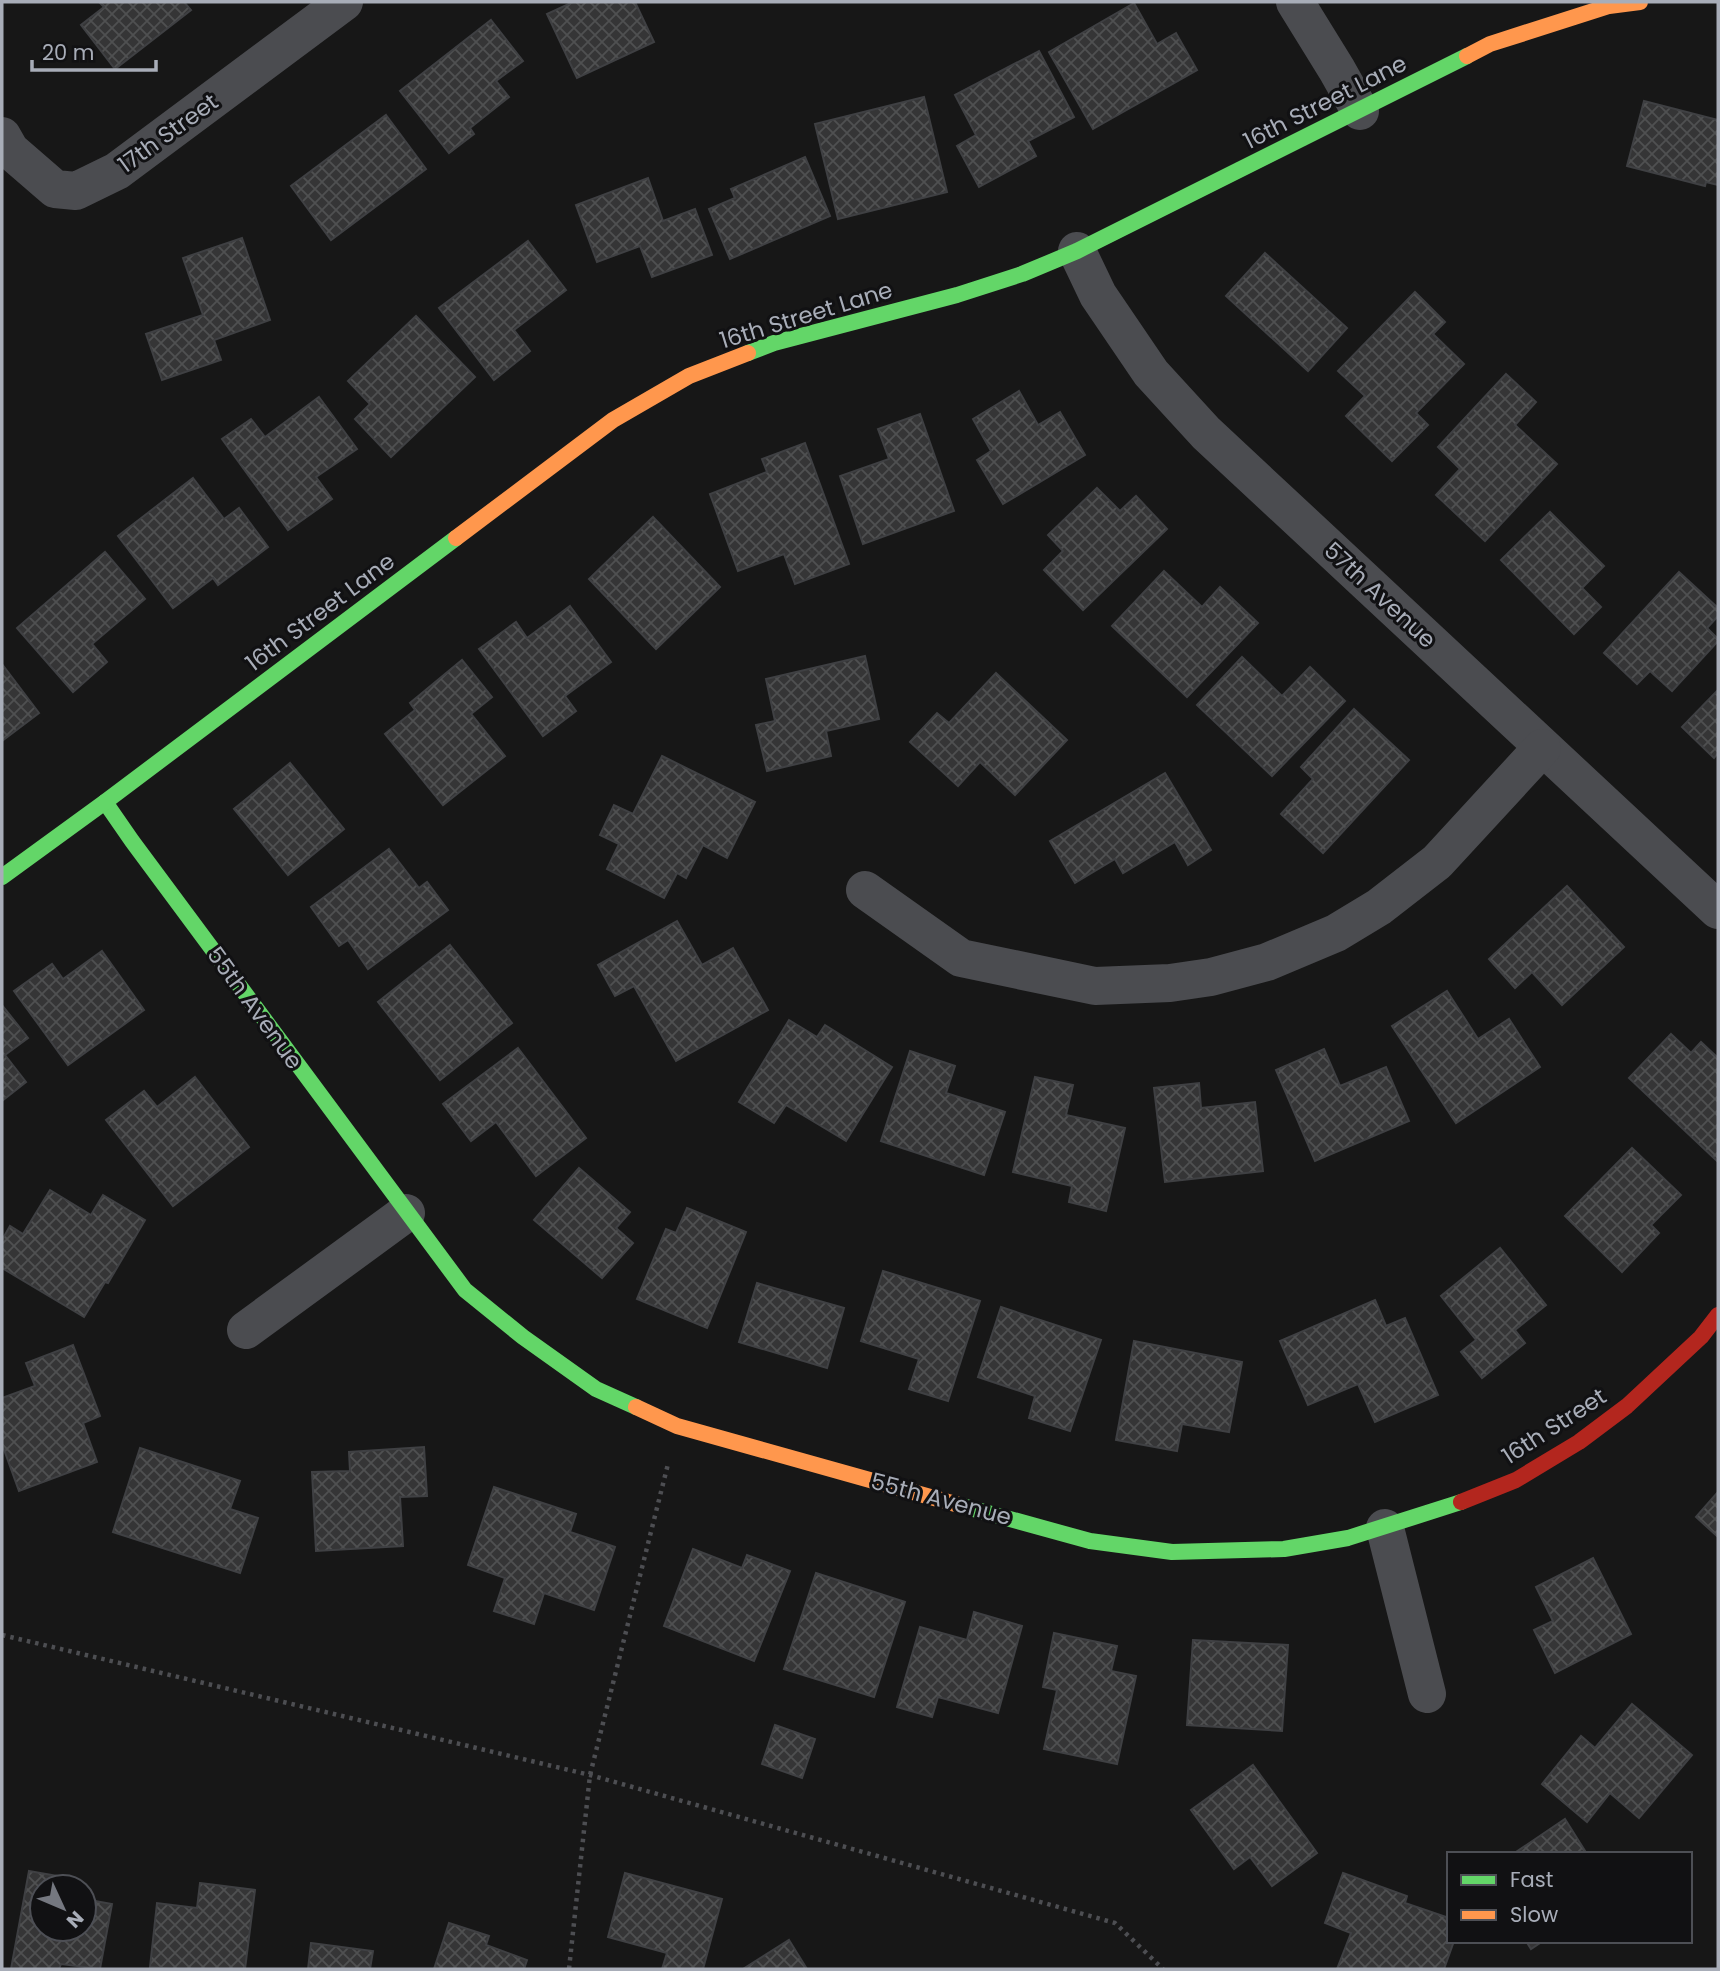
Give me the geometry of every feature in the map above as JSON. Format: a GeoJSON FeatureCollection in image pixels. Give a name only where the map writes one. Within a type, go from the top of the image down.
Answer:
{"type":"FeatureCollection","features":[{"type":"Feature","properties":{"kind":"street","name":"17th Street"},"geometry":{"type":"LineString","coordinates":[[2,136],[10,150],[55,189],[76,191],[117,171],[344,2]]}},
{"type":"Feature","properties":{"kind":"street"},"geometry":{"type":"LineString","coordinates":[[1295,2],[1360,111]]}},
{"type":"Feature","properties":{"kind":"street","name":"16th Street Lane"},"geometry":{"type":"LineString","coordinates":[[2,877],[613,420],[689,376],[774,343],[1009,279],[1077,251],[1490,44],[1609,6],[1640,2]]}},
{"type":"Feature","properties":{"kind":"street","name":"57th Avenue"},"geometry":{"type":"LineString","coordinates":[[1077,251],[1098,295],[1152,373],[1206,433],[1718,910]]}},
{"type":"Feature","properties":{"kind":"street"},"geometry":{"type":"LineString","coordinates":[[865,890],[961,957],[1095,986],[1170,984],[1211,977],[1267,962],[1336,933],[1379,907],[1437,862],[1542,748]]}},
{"type":"Feature","properties":{"kind":"street","name":"55th Avenue"},"geometry":{"type":"LineString","coordinates":[[105,802],[465,1290],[523,1337],[596,1389],[677,1426],[1090,1541],[1172,1552],[1284,1549],[1348,1538],[1385,1528]]}},
{"type":"Feature","properties":{"kind":"street"},"geometry":{"type":"LineString","coordinates":[[246,1330],[407,1213]]}},
{"type":"Feature","properties":{"kind":"street","name":"16th Street"},"geometry":{"type":"LineString","coordinates":[[1385,1528],[1447,1508],[1516,1480],[1578,1442],[1627,1406],[1701,1337],[1718,1315]]}},
{"type":"Feature","properties":{"kind":"street"},"geometry":{"type":"LineString","coordinates":[[1385,1528],[1427,1694]]}},
{"type":"Feature","properties":{"kind":"path"},"geometry":{"type":"LineString","coordinates":[[569,1969],[590,1775],[677,1426]]}},
{"type":"Feature","properties":{"kind":"path"},"geometry":{"type":"LineString","coordinates":[[2,1635],[590,1775],[1115,1923],[1163,1969]]}},
{"type":"Feature","properties":{"kind":"building"},"geometry":{"type":"Polygon","coordinates":[[[99,2],[184,2],[191,10],[115,69],[81,25],[104,7],[99,2]]]}},
{"type":"Feature","properties":{"kind":"building"},"geometry":{"type":"Polygon","coordinates":[[[573,2],[635,2],[654,42],[577,78],[547,14],[573,2]]]}},
{"type":"Feature","properties":{"kind":"building"},"geometry":{"type":"Polygon","coordinates":[[[1134,3],[1157,44],[1176,33],[1197,70],[1093,129],[1049,52],[1134,3]]]}},
{"type":"Feature","properties":{"kind":"building"},"geometry":{"type":"Polygon","coordinates":[[[491,20],[523,61],[496,81],[509,97],[470,128],[474,134],[449,153],[400,91],[491,20]]]}},
{"type":"Feature","properties":{"kind":"building"},"geometry":{"type":"Polygon","coordinates":[[[1039,51],[1074,117],[1028,141],[1036,156],[979,187],[957,146],[976,135],[955,95],[1039,51]]]}},
{"type":"Feature","properties":{"kind":"building"},"geometry":{"type":"Polygon","coordinates":[[[924,97],[947,192],[838,219],[815,124],[924,97]]]}},
{"type":"Feature","properties":{"kind":"building"},"geometry":{"type":"Polygon","coordinates":[[[1644,101],[1718,120],[1718,185],[1706,182],[1705,186],[1627,166],[1644,101]]]}},
{"type":"Feature","properties":{"kind":"building"},"geometry":{"type":"Polygon","coordinates":[[[386,115],[426,169],[331,240],[291,186],[386,115]]]}},
{"type":"Feature","properties":{"kind":"building"},"geometry":{"type":"Polygon","coordinates":[[[805,157],[830,216],[730,259],[709,209],[735,198],[731,189],[805,157]]]}},
{"type":"Feature","properties":{"kind":"building"},"geometry":{"type":"Polygon","coordinates":[[[648,178],[663,221],[695,209],[712,255],[652,277],[640,246],[597,262],[576,205],[648,178]]]}},
{"type":"Feature","properties":{"kind":"building"},"geometry":{"type":"Polygon","coordinates":[[[242,238],[270,320],[214,340],[221,360],[162,380],[146,334],[203,315],[183,258],[242,238]]]}},
{"type":"Feature","properties":{"kind":"building"},"geometry":{"type":"Polygon","coordinates":[[[528,241],[566,290],[514,330],[530,351],[494,380],[439,308],[528,241]]]}},
{"type":"Feature","properties":{"kind":"building"},"geometry":{"type":"Polygon","coordinates":[[[1265,253],[1347,328],[1308,371],[1226,296],[1265,253]]]}},
{"type":"Feature","properties":{"kind":"building"},"geometry":{"type":"Polygon","coordinates":[[[1415,292],[1445,322],[1433,334],[1464,364],[1416,413],[1428,425],[1392,461],[1346,416],[1365,396],[1338,371],[1415,292]]]}},
{"type":"Feature","properties":{"kind":"building"},"geometry":{"type":"Polygon","coordinates":[[[416,316],[475,377],[391,457],[355,419],[370,404],[348,381],[416,316]]]}},
{"type":"Feature","properties":{"kind":"building"},"geometry":{"type":"Polygon","coordinates":[[[1506,374],[1536,402],[1515,425],[1557,464],[1485,541],[1436,495],[1460,469],[1438,447],[1506,374]]]}},
{"type":"Feature","properties":{"kind":"building"},"geometry":{"type":"Polygon","coordinates":[[[1019,391],[1038,425],[1060,412],[1085,455],[1003,504],[977,460],[991,451],[973,419],[1019,391]]]}},
{"type":"Feature","properties":{"kind":"building"},"geometry":{"type":"Polygon","coordinates":[[[319,397],[357,449],[316,477],[332,499],[288,530],[222,439],[251,419],[265,437],[319,397]]]}},
{"type":"Feature","properties":{"kind":"building"},"geometry":{"type":"Polygon","coordinates":[[[920,414],[954,511],[863,544],[840,476],[889,459],[878,429],[920,414]]]}},
{"type":"Feature","properties":{"kind":"building"},"geometry":{"type":"Polygon","coordinates":[[[805,443],[849,564],[795,584],[784,554],[738,571],[710,494],[767,472],[762,459],[805,443]]]}},
{"type":"Feature","properties":{"kind":"building"},"geometry":{"type":"Polygon","coordinates":[[[193,478],[224,519],[239,508],[268,547],[218,585],[213,578],[173,608],[118,536],[193,478]]]}},
{"type":"Feature","properties":{"kind":"building"},"geometry":{"type":"Polygon","coordinates":[[[1097,488],[1120,511],[1136,496],[1167,529],[1083,610],[1044,570],[1063,551],[1048,535],[1097,488]]]}},
{"type":"Feature","properties":{"kind":"building"},"geometry":{"type":"Polygon","coordinates":[[[1550,512],[1604,566],[1582,588],[1601,607],[1574,634],[1501,560],[1550,512]]]}},
{"type":"Feature","properties":{"kind":"building"},"geometry":{"type":"Polygon","coordinates":[[[653,517],[720,587],[656,649],[589,579],[653,517]]]}},
{"type":"Feature","properties":{"kind":"building"},"geometry":{"type":"Polygon","coordinates":[[[105,552],[145,599],[92,644],[107,662],[73,692],[17,628],[105,552]]]}},
{"type":"Feature","properties":{"kind":"building"},"geometry":{"type":"Polygon","coordinates":[[[1164,571],[1202,607],[1220,587],[1258,623],[1187,697],[1112,626],[1164,571]]]}},
{"type":"Feature","properties":{"kind":"building"},"geometry":{"type":"Polygon","coordinates":[[[1679,572],[1718,608],[1718,616],[1707,628],[1718,641],[1672,691],[1650,671],[1637,684],[1604,653],[1679,572]]]}},
{"type":"Feature","properties":{"kind":"building"},"geometry":{"type":"Polygon","coordinates":[[[570,606],[611,662],[565,696],[576,711],[543,736],[479,649],[516,622],[527,638],[570,606]]]}},
{"type":"Feature","properties":{"kind":"building"},"geometry":{"type":"Polygon","coordinates":[[[865,656],[879,719],[826,731],[831,756],[767,771],[756,725],[775,721],[766,679],[865,656]]]}},
{"type":"Feature","properties":{"kind":"building"},"geometry":{"type":"Polygon","coordinates":[[[1242,657],[1282,696],[1310,667],[1345,701],[1272,776],[1197,705],[1242,657]]]}},
{"type":"Feature","properties":{"kind":"building"},"geometry":{"type":"Polygon","coordinates":[[[462,660],[492,697],[471,714],[505,756],[443,805],[385,734],[415,710],[410,703],[462,660]]]}},
{"type":"Feature","properties":{"kind":"building"},"geometry":{"type":"Polygon","coordinates":[[[2,664],[39,713],[2,741],[2,664]]]}},
{"type":"Feature","properties":{"kind":"building"},"geometry":{"type":"Polygon","coordinates":[[[996,673],[1067,740],[1015,795],[980,762],[958,786],[910,742],[937,713],[949,723],[996,673]]]}},
{"type":"Feature","properties":{"kind":"building"},"geometry":{"type":"Polygon","coordinates":[[[1718,690],[1718,753],[1714,758],[1682,727],[1718,690]]]}},
{"type":"Feature","properties":{"kind":"building"},"geometry":{"type":"Polygon","coordinates":[[[1354,709],[1409,760],[1323,853],[1281,814],[1313,779],[1301,767],[1354,709]]]}},
{"type":"Feature","properties":{"kind":"building"},"geometry":{"type":"Polygon","coordinates":[[[662,756],[755,802],[727,858],[703,845],[686,878],[677,873],[664,898],[607,869],[619,844],[600,835],[614,805],[633,814],[662,756]]]}},
{"type":"Feature","properties":{"kind":"building"},"geometry":{"type":"Polygon","coordinates":[[[290,763],[344,829],[288,875],[234,809],[290,763]]]}},
{"type":"Feature","properties":{"kind":"building"},"geometry":{"type":"Polygon","coordinates":[[[1165,773],[1211,850],[1188,865],[1175,842],[1123,873],[1115,859],[1075,883],[1050,841],[1165,773]]]}},
{"type":"Feature","properties":{"kind":"building"},"geometry":{"type":"Polygon","coordinates":[[[389,849],[419,888],[427,882],[448,910],[368,969],[348,940],[339,946],[311,907],[389,849]]]}},
{"type":"Feature","properties":{"kind":"building"},"geometry":{"type":"Polygon","coordinates":[[[1567,886],[1624,947],[1562,1005],[1532,972],[1515,988],[1489,959],[1567,886]]]}},
{"type":"Feature","properties":{"kind":"building"},"geometry":{"type":"Polygon","coordinates":[[[677,921],[702,965],[733,948],[768,1010],[676,1061],[634,986],[615,996],[598,965],[677,921]]]}},
{"type":"Feature","properties":{"kind":"building"},"geometry":{"type":"Polygon","coordinates":[[[450,945],[512,1023],[440,1080],[378,1002],[450,945]]]}},
{"type":"Feature","properties":{"kind":"building"},"geometry":{"type":"Polygon","coordinates":[[[102,951],[144,1010],[68,1065],[14,991],[52,964],[63,979],[102,951]]]}},
{"type":"Feature","properties":{"kind":"building"},"geometry":{"type":"Polygon","coordinates":[[[1447,991],[1478,1039],[1509,1019],[1540,1067],[1456,1123],[1392,1026],[1447,991]]]}},
{"type":"Feature","properties":{"kind":"building"},"geometry":{"type":"Polygon","coordinates":[[[2,1005],[28,1038],[5,1055],[26,1082],[2,1101],[2,1005]]]}},
{"type":"Feature","properties":{"kind":"building"},"geometry":{"type":"Polygon","coordinates":[[[789,1020],[817,1037],[825,1025],[892,1067],[846,1141],[786,1105],[774,1123],[739,1102],[789,1020]]]}},
{"type":"Feature","properties":{"kind":"building"},"geometry":{"type":"Polygon","coordinates":[[[1671,1034],[1691,1053],[1701,1042],[1718,1058],[1718,1162],[1629,1078],[1671,1034]]]}},
{"type":"Feature","properties":{"kind":"building"},"geometry":{"type":"Polygon","coordinates":[[[518,1048],[586,1138],[536,1176],[496,1122],[471,1141],[443,1104],[518,1048]]]}},
{"type":"Feature","properties":{"kind":"building"},"geometry":{"type":"Polygon","coordinates":[[[1324,1049],[1340,1086],[1386,1067],[1409,1121],[1315,1161],[1276,1070],[1324,1049]]]}},
{"type":"Feature","properties":{"kind":"building"},"geometry":{"type":"Polygon","coordinates":[[[910,1051],[955,1066],[946,1093],[1005,1112],[984,1175],[881,1141],[910,1051]]]}},
{"type":"Feature","properties":{"kind":"building"},"geometry":{"type":"Polygon","coordinates":[[[195,1077],[249,1147],[173,1206],[106,1120],[144,1091],[157,1107],[195,1077]]]}},
{"type":"Feature","properties":{"kind":"building"},"geometry":{"type":"Polygon","coordinates":[[[1035,1077],[1073,1085],[1066,1115],[1125,1128],[1106,1211],[1069,1202],[1072,1186],[1013,1172],[1035,1077]]]}},
{"type":"Feature","properties":{"kind":"building"},"geometry":{"type":"Polygon","coordinates":[[[1199,1083],[1201,1108],[1255,1102],[1263,1171],[1165,1182],[1154,1088],[1199,1083]]]}},
{"type":"Feature","properties":{"kind":"building"},"geometry":{"type":"Polygon","coordinates":[[[1632,1148],[1681,1195],[1651,1225],[1659,1233],[1622,1272],[1565,1216],[1632,1148]]]}},
{"type":"Feature","properties":{"kind":"building"},"geometry":{"type":"Polygon","coordinates":[[[579,1168],[630,1212],[616,1228],[633,1243],[602,1278],[534,1220],[579,1168]]]}},
{"type":"Feature","properties":{"kind":"building"},"geometry":{"type":"Polygon","coordinates":[[[50,1190],[91,1215],[103,1195],[145,1220],[108,1283],[105,1282],[84,1317],[2,1268],[2,1240],[10,1226],[23,1234],[50,1190]]]}},
{"type":"Feature","properties":{"kind":"building"},"geometry":{"type":"Polygon","coordinates":[[[687,1208],[746,1232],[707,1328],[637,1299],[666,1229],[676,1233],[687,1208]]]}},
{"type":"Feature","properties":{"kind":"building"},"geometry":{"type":"Polygon","coordinates":[[[1500,1248],[1546,1305],[1515,1330],[1525,1343],[1482,1378],[1461,1352],[1476,1340],[1441,1296],[1500,1248]]]}},
{"type":"Feature","properties":{"kind":"building"},"geometry":{"type":"Polygon","coordinates":[[[883,1271],[980,1301],[948,1401],[909,1389],[919,1359],[861,1341],[883,1271]]]}},
{"type":"Feature","properties":{"kind":"building"},"geometry":{"type":"Polygon","coordinates":[[[757,1283],[844,1308],[827,1368],[739,1342],[757,1283]]]}},
{"type":"Feature","properties":{"kind":"building"},"geometry":{"type":"Polygon","coordinates":[[[1375,1300],[1386,1326],[1405,1318],[1438,1395],[1375,1422],[1358,1384],[1308,1405],[1280,1341],[1375,1300]]]}},
{"type":"Feature","properties":{"kind":"building"},"geometry":{"type":"Polygon","coordinates":[[[1001,1307],[1101,1340],[1070,1431],[1029,1418],[1035,1396],[978,1377],[1001,1307]]]}},
{"type":"Feature","properties":{"kind":"building"},"geometry":{"type":"Polygon","coordinates":[[[1134,1341],[1242,1362],[1229,1432],[1182,1424],[1177,1451],[1116,1440],[1134,1341]]]}},
{"type":"Feature","properties":{"kind":"building"},"geometry":{"type":"Polygon","coordinates":[[[73,1345],[100,1416],[83,1423],[97,1462],[19,1491],[2,1444],[2,1398],[35,1386],[26,1363],[73,1345]]]}},
{"type":"Feature","properties":{"kind":"building"},"geometry":{"type":"Polygon","coordinates":[[[424,1447],[427,1496],[400,1497],[403,1546],[316,1551],[312,1472],[350,1471],[349,1452],[424,1447]]]}},
{"type":"Feature","properties":{"kind":"building"},"geometry":{"type":"Polygon","coordinates":[[[140,1448],[240,1481],[230,1509],[258,1518],[240,1573],[113,1532],[140,1448]]]}},
{"type":"Feature","properties":{"kind":"building"},"geometry":{"type":"Polygon","coordinates":[[[494,1487],[576,1514],[570,1532],[615,1547],[594,1610],[544,1593],[534,1624],[494,1611],[505,1578],[468,1565],[494,1487]]]}},
{"type":"Feature","properties":{"kind":"building"},"geometry":{"type":"Polygon","coordinates":[[[1718,1492],[1718,1537],[1696,1517],[1718,1492]]]}},
{"type":"Feature","properties":{"kind":"building"},"geometry":{"type":"Polygon","coordinates":[[[693,1549],[742,1568],[747,1555],[790,1571],[754,1661],[664,1626],[693,1549]]]}},
{"type":"Feature","properties":{"kind":"building"},"geometry":{"type":"Polygon","coordinates":[[[1593,1558],[1631,1634],[1555,1673],[1534,1630],[1553,1621],[1536,1587],[1593,1558]]]}},
{"type":"Feature","properties":{"kind":"building"},"geometry":{"type":"Polygon","coordinates":[[[816,1573],[905,1602],[874,1697],[784,1669],[816,1573]]]}},
{"type":"Feature","properties":{"kind":"building"},"geometry":{"type":"Polygon","coordinates":[[[974,1612],[1022,1626],[998,1713],[938,1697],[932,1717],[897,1707],[920,1627],[967,1640],[974,1612]]]}},
{"type":"Feature","properties":{"kind":"building"},"geometry":{"type":"Polygon","coordinates":[[[1054,1633],[1117,1646],[1111,1671],[1136,1676],[1117,1764],[1044,1749],[1057,1690],[1043,1687],[1054,1633]]]}},
{"type":"Feature","properties":{"kind":"building"},"geometry":{"type":"Polygon","coordinates":[[[1193,1640],[1288,1645],[1282,1731],[1187,1725],[1193,1640]]]}},
{"type":"Feature","properties":{"kind":"building"},"geometry":{"type":"Polygon","coordinates":[[[1632,1704],[1692,1755],[1639,1818],[1610,1793],[1587,1822],[1542,1784],[1581,1736],[1595,1748],[1632,1704]]]}},
{"type":"Feature","properties":{"kind":"building"},"geometry":{"type":"Polygon","coordinates":[[[775,1725],[815,1739],[802,1778],[762,1764],[775,1725]]]}},
{"type":"Feature","properties":{"kind":"building"},"geometry":{"type":"Polygon","coordinates":[[[1253,1765],[1317,1853],[1272,1886],[1250,1857],[1234,1869],[1191,1810],[1253,1765]]]}},
{"type":"Feature","properties":{"kind":"building"},"geometry":{"type":"Polygon","coordinates":[[[1565,1819],[1586,1852],[1516,1852],[1565,1819]]]}},
{"type":"Feature","properties":{"kind":"building"},"geometry":{"type":"Polygon","coordinates":[[[625,1873],[722,1899],[703,1969],[662,1969],[667,1953],[608,1937],[625,1873]]]}},
{"type":"Feature","properties":{"kind":"building"},"geometry":{"type":"Polygon","coordinates":[[[1343,1873],[1407,1896],[1405,1903],[1447,1917],[1447,1943],[1453,1943],[1444,1969],[1337,1969],[1351,1933],[1325,1923],[1343,1873]]]}},
{"type":"Feature","properties":{"kind":"building"},"geometry":{"type":"Polygon","coordinates":[[[28,1876],[28,1943],[98,1943],[98,1902],[112,1904],[100,1969],[61,1964],[59,1969],[11,1969],[28,1876]]]}},
{"type":"Feature","properties":{"kind":"building"},"geometry":{"type":"Polygon","coordinates":[[[200,1883],[255,1890],[245,1969],[150,1967],[157,1903],[197,1908],[200,1883]]]}},
{"type":"Feature","properties":{"kind":"building"},"geometry":{"type":"Polygon","coordinates":[[[449,1923],[489,1936],[486,1945],[527,1960],[524,1969],[434,1969],[449,1923]]]}},
{"type":"Feature","properties":{"kind":"building"},"geometry":{"type":"Polygon","coordinates":[[[789,1940],[807,1969],[743,1969],[789,1940]]]}},
{"type":"Feature","properties":{"kind":"building"},"geometry":{"type":"Polygon","coordinates":[[[311,1943],[373,1951],[370,1969],[308,1969],[311,1943]]]}},
{"type":"Feature","properties":{"kind":"building"},"geometry":{"type":"Polygon","coordinates":[[[1527,1943],[1540,1943],[1531,1949],[1527,1943]]]}},
{"type":"Feature","properties":{"kind":"traffic: fast"},"geometry":{"type":"LineString","coordinates":[[748,353],[774,343],[957,295],[1022,274],[1077,251],[1467,56]]}},
{"type":"Feature","properties":{"kind":"traffic: fast"},"geometry":{"type":"LineString","coordinates":[[2,877],[456,538]]}},
{"type":"Feature","properties":{"kind":"traffic: fast"},"geometry":{"type":"LineString","coordinates":[[105,802],[465,1290],[523,1337],[596,1389],[636,1407]]}},
{"type":"Feature","properties":{"kind":"traffic: fast"},"geometry":{"type":"LineString","coordinates":[[959,1505],[1090,1541],[1172,1552],[1284,1549],[1348,1538],[1461,1502]]}},
{"type":"Feature","properties":{"kind":"traffic: slow"},"geometry":{"type":"LineString","coordinates":[[1467,56],[1490,44],[1609,6],[1640,2]]}},
{"type":"Feature","properties":{"kind":"traffic: slow"},"geometry":{"type":"LineString","coordinates":[[456,538],[613,420],[689,376],[748,353]]}},
{"type":"Feature","properties":{"kind":"traffic: slow"},"geometry":{"type":"LineString","coordinates":[[636,1407],[677,1426],[959,1505]]}},
{"type":"Feature","properties":{"kind":"traffic: jam"},"geometry":{"type":"LineString","coordinates":[[1461,1502],[1516,1480],[1579,1442],[1627,1406],[1701,1337],[1718,1315]]}}]}
